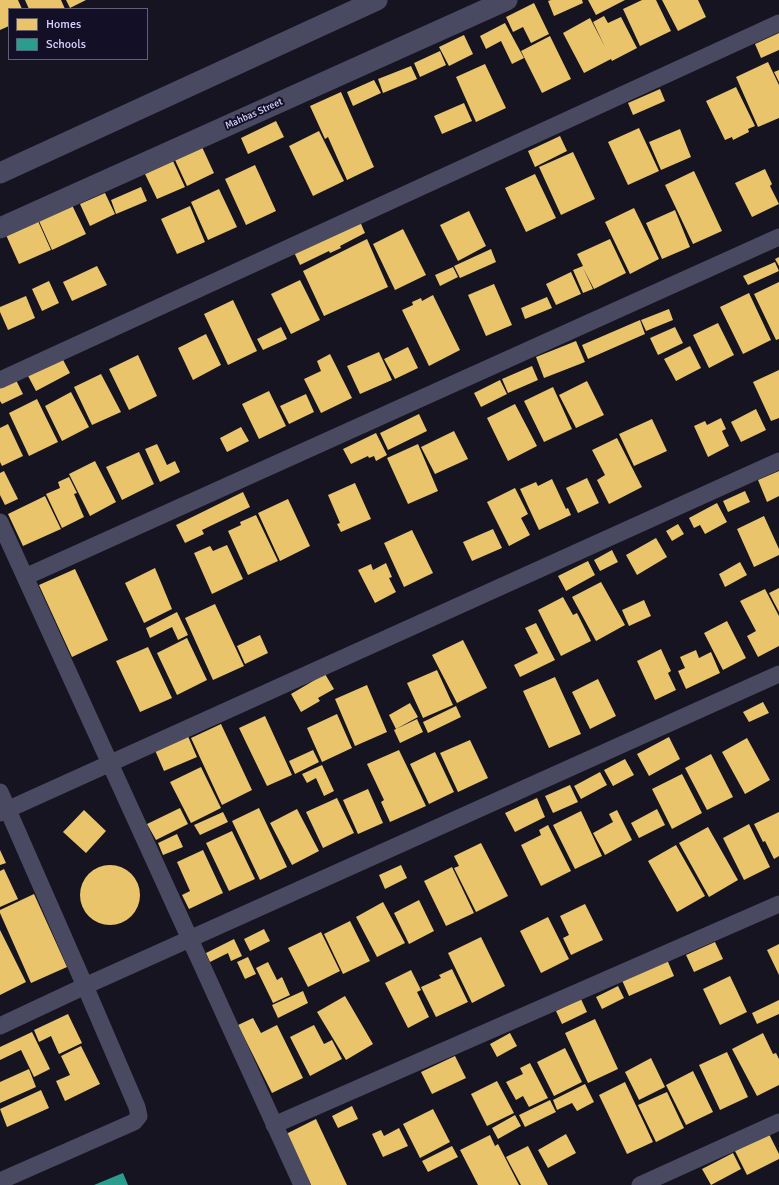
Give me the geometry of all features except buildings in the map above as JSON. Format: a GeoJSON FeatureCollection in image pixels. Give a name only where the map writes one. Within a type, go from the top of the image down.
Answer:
{"type":"FeatureCollection","features":[{"type":"Feature","properties":{"kind":"street"},"geometry":{"type":"LineString","coordinates":[[0,173],[377,0]]}},
{"type":"Feature","properties":{"kind":"street","name":"Mahbas Street"},"geometry":{"type":"LineString","coordinates":[[0,228],[508,0]]}},
{"type":"Feature","properties":{"kind":"street"},"geometry":{"type":"LineString","coordinates":[[0,380],[779,23]]}},
{"type":"Feature","properties":{"kind":"street"},"geometry":{"type":"LineString","coordinates":[[25,576],[779,237]]}},
{"type":"Feature","properties":{"kind":"street"},"geometry":{"type":"LineString","coordinates":[[4,811],[109,762],[779,461]]}},
{"type":"Feature","properties":{"kind":"street"},"geometry":{"type":"LineString","coordinates":[[0,522],[189,940],[302,1185]]}},
{"type":"Feature","properties":{"kind":"street"},"geometry":{"type":"LineString","coordinates":[[0,1026],[779,674]]}},
{"type":"Feature","properties":{"kind":"street"},"geometry":{"type":"LineString","coordinates":[[0,792],[4,811],[86,986],[140,1116],[134,1122],[0,1181]]}},
{"type":"Feature","properties":{"kind":"street"},"geometry":{"type":"LineString","coordinates":[[274,1125],[779,904]]}},
{"type":"Feature","properties":{"kind":"street"},"geometry":{"type":"LineString","coordinates":[[640,1185],[779,1122]]}}]}
